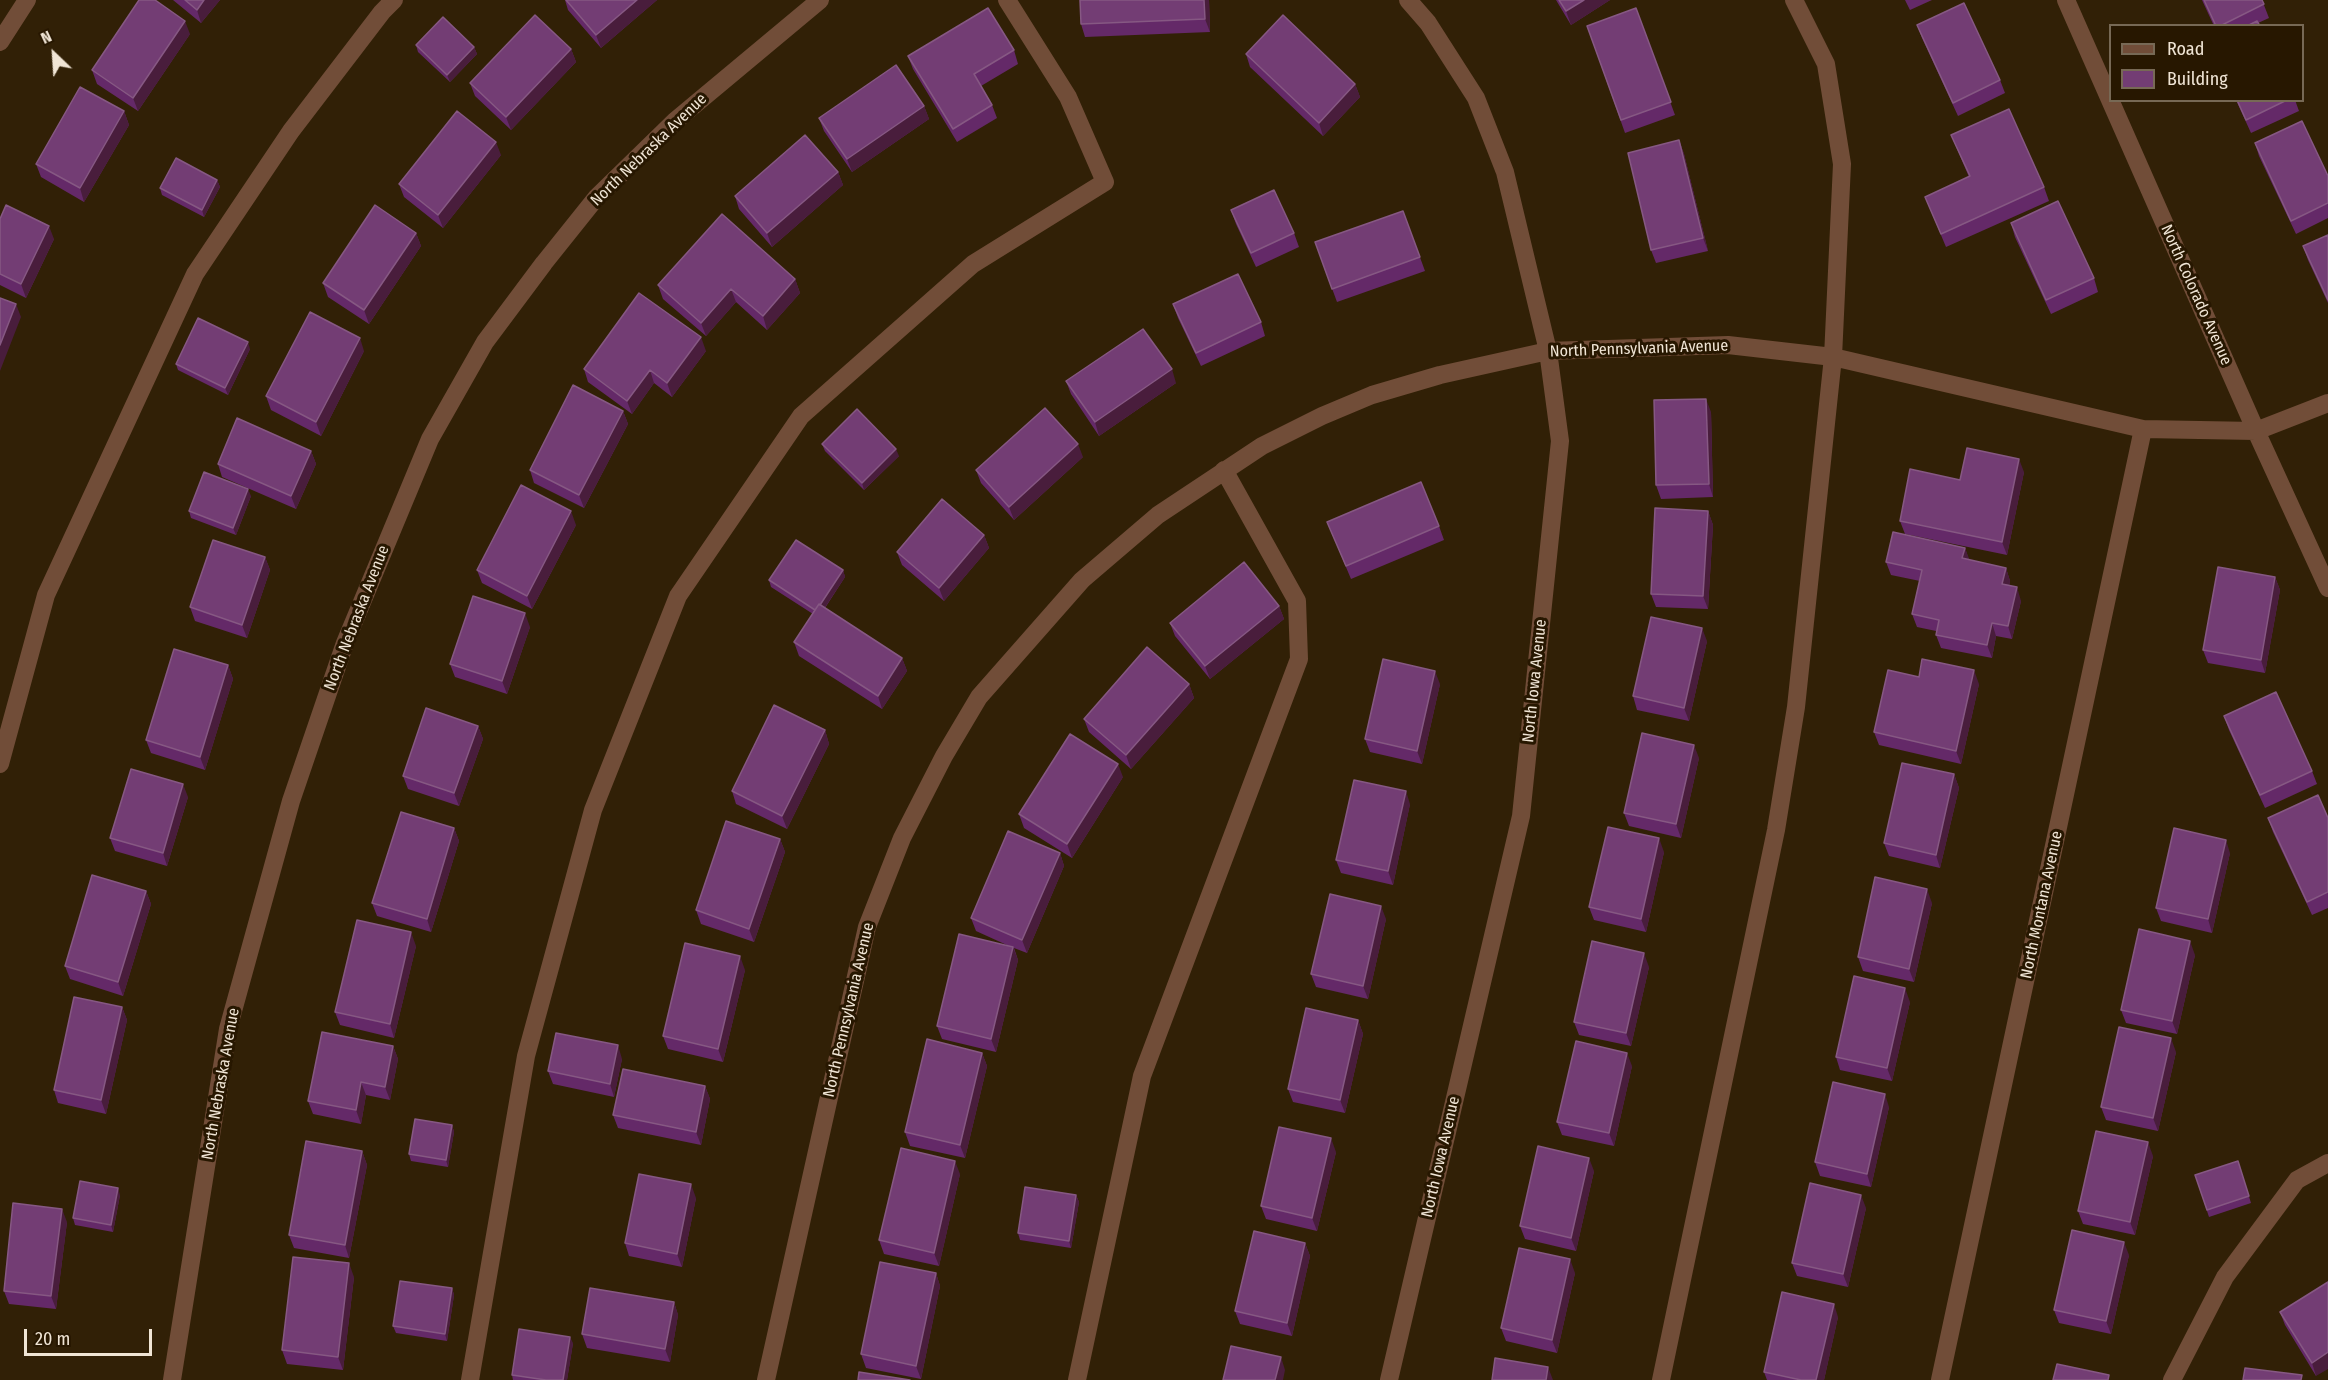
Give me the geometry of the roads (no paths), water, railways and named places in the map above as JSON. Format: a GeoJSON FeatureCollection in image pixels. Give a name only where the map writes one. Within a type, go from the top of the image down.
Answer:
{"type":"FeatureCollection","features":[{"type":"Feature","properties":{"kind":"street"},"geometry":{"type":"LineString","coordinates":[[0,42],[27,0]]}},
{"type":"Feature","properties":{"kind":"street"},"geometry":{"type":"LineString","coordinates":[[0,764],[46,595],[195,274],[291,131],[382,12],[394,0]]}},
{"type":"Feature","properties":{"kind":"street","name":"North Nebraska Avenue"},"geometry":{"type":"LineString","coordinates":[[172,1380],[228,1029],[288,812],[345,643],[430,439],[485,342],[596,198],[675,121],[820,0]]}},
{"type":"Feature","properties":{"kind":"street"},"geometry":{"type":"LineString","coordinates":[[470,1380],[526,1056],[593,810],[678,596],[801,416],[974,264],[1105,182],[1068,97],[1007,0]]}},
{"type":"Feature","properties":{"kind":"street","name":"North Iowa Avenue"},"geometry":{"type":"LineString","coordinates":[[1389,1380],[1521,816],[1560,441],[1548,351],[1505,172],[1476,98],[1428,23],[1408,0]]}},
{"type":"Feature","properties":{"kind":"street"},"geometry":{"type":"LineString","coordinates":[[1661,1380],[1776,830],[1796,707],[1833,357],[1842,164],[1826,63],[1794,0]]}},
{"type":"Feature","properties":{"kind":"street","name":"North Colorado Avenue"},"geometry":{"type":"LineString","coordinates":[[2066,0],[2109,97]]}},
{"type":"Feature","properties":{"kind":"street","name":"North Colorado Avenue"},"geometry":{"type":"LineString","coordinates":[[2111,102],[2328,588]]}},
{"type":"Feature","properties":{"kind":"street","name":"North Pennsylvania Avenue"},"geometry":{"type":"LineString","coordinates":[[766,1380],[867,927],[908,828],[944,756],[979,697],[1082,580],[1158,515],[1262,446],[1322,416],[1372,395],[1440,375],[1548,351],[1728,345],[1833,357],[2143,429],[2256,430],[2328,403]]}},
{"type":"Feature","properties":{"kind":"street","name":"North Montana Avenue"},"geometry":{"type":"LineString","coordinates":[[1940,1380],[2143,429]]}},
{"type":"Feature","properties":{"kind":"street"},"geometry":{"type":"LineString","coordinates":[[1077,1380],[1143,1076],[1299,659],[1297,601],[1224,470]]}},
{"type":"Feature","properties":{"kind":"street"},"geometry":{"type":"LineString","coordinates":[[2172,1380],[2225,1277],[2297,1180],[2328,1163]]}}]}
